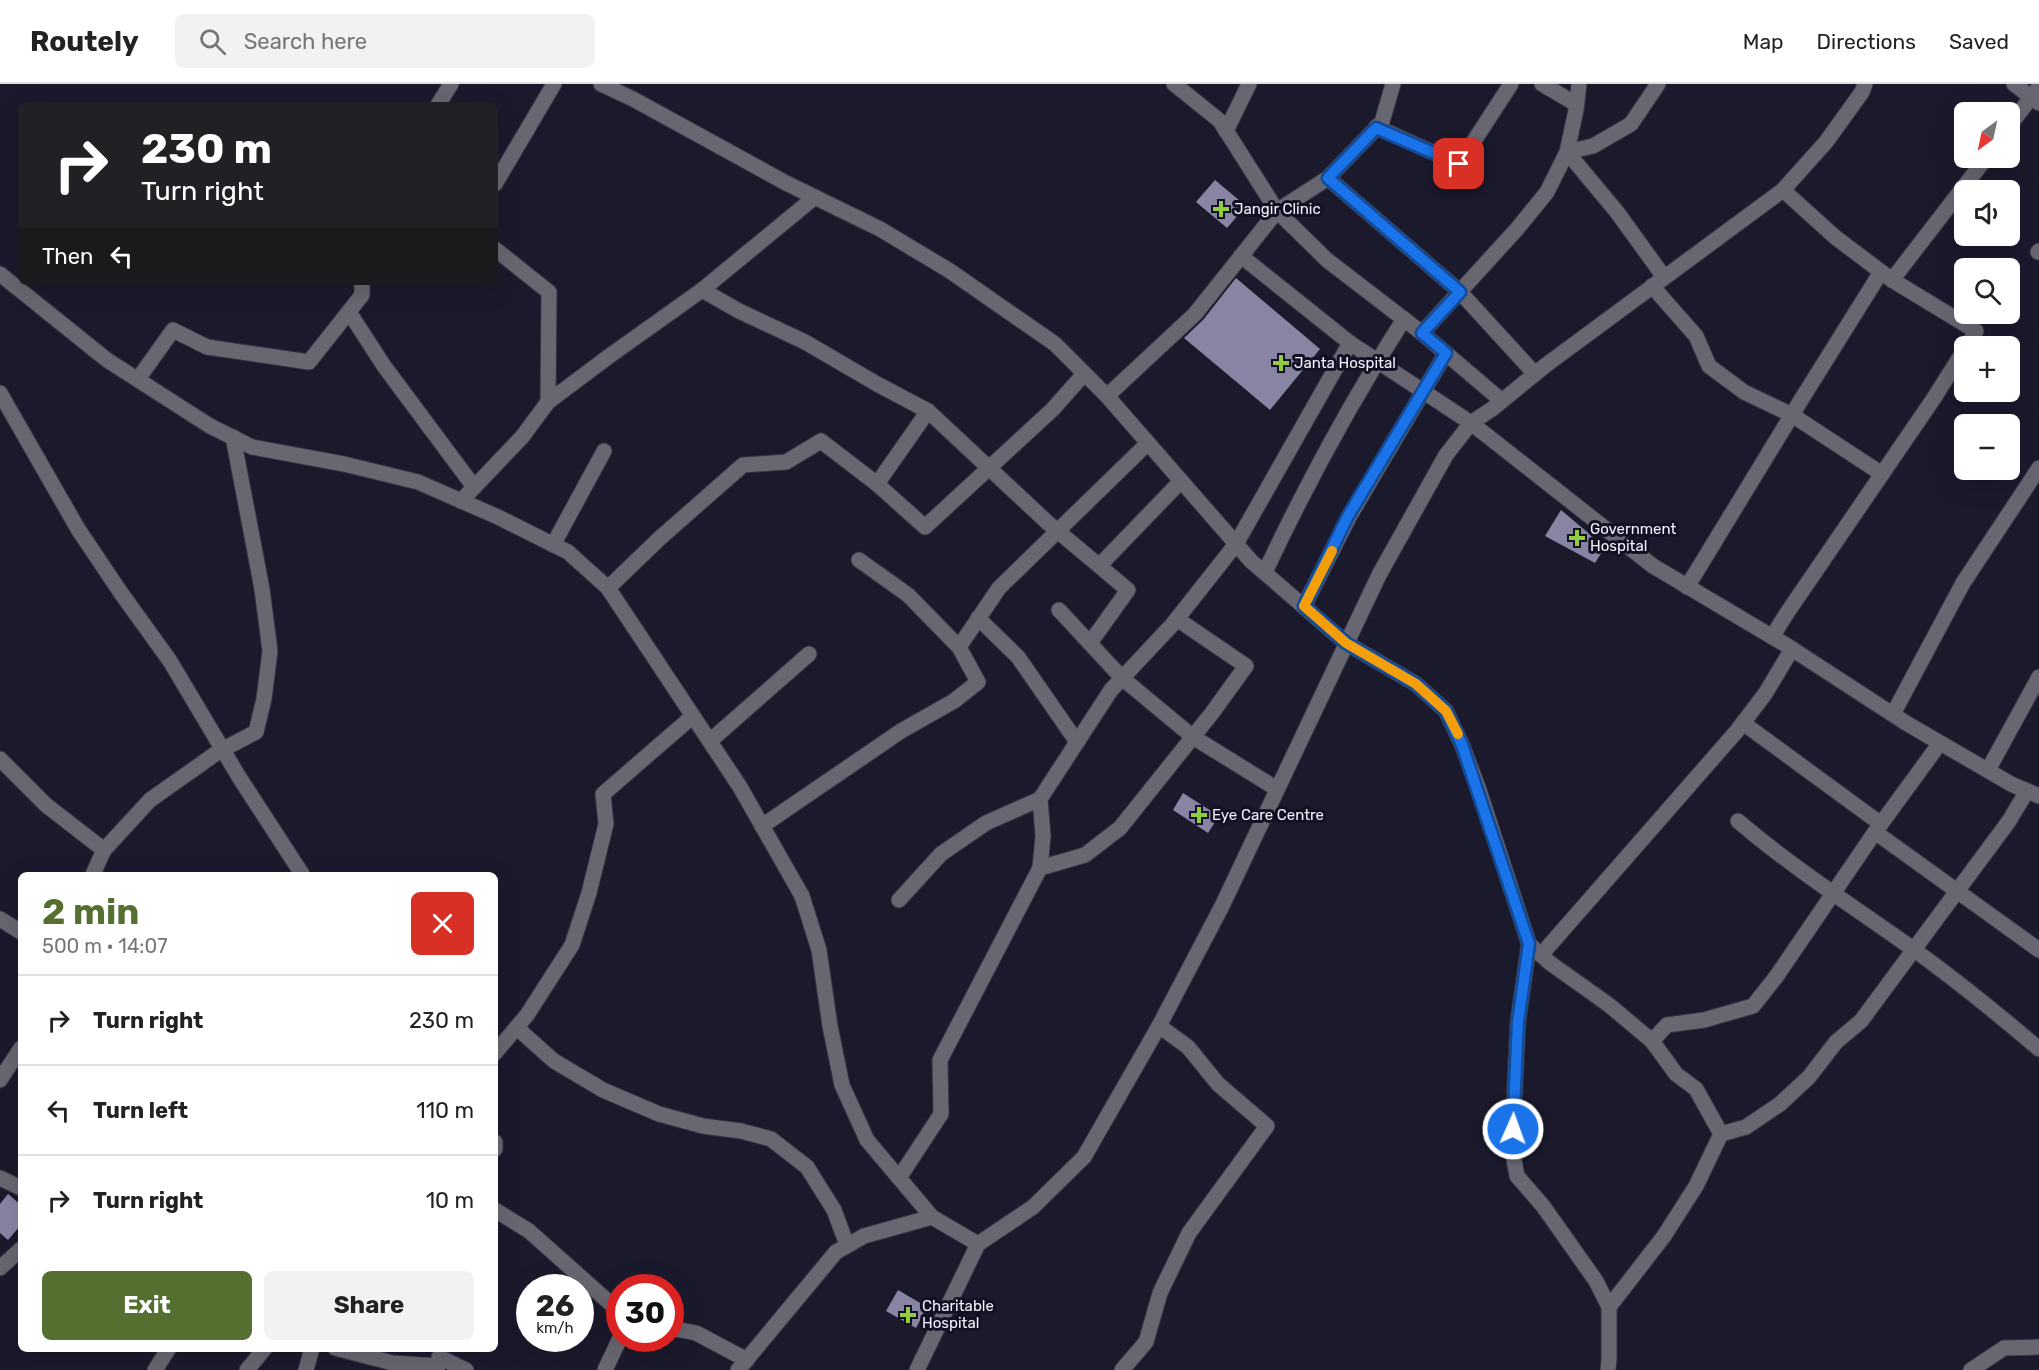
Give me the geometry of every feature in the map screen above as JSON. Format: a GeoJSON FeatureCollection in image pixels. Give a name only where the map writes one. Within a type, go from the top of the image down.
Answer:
{"type":"FeatureCollection","features":[{"type":"Feature","properties":{"kind":"street"},"geometry":{"type":"LineString","coordinates":[[440,102],[451,84]]}},
{"type":"Feature","properties":{"kind":"street"},"geometry":{"type":"LineString","coordinates":[[498,179],[554,84]]}},
{"type":"Feature","properties":{"kind":"street"},"geometry":{"type":"LineString","coordinates":[[602,84],[880,229],[950,270],[1055,344],[1107,396],[1236,544],[1264,572],[1346,643],[1416,684],[1446,711],[1479,790],[1529,944],[1518,1022],[1512,1149],[1517,1176],[1543,1206],[1589,1272],[1609,1307],[1610,1359],[1608,1370]]}},
{"type":"Feature","properties":{"kind":"street"},"geometry":{"type":"LineString","coordinates":[[1174,84],[1220,121],[1277,211],[1327,260],[1422,333],[1502,401]]}},
{"type":"Feature","properties":{"kind":"street"},"geometry":{"type":"LineString","coordinates":[[1227,131],[1249,84]]}},
{"type":"Feature","properties":{"kind":"street"},"geometry":{"type":"LineString","coordinates":[[1107,396],[1195,314],[1277,211],[1328,178],[1382,122],[1393,84]]}},
{"type":"Feature","properties":{"kind":"street"},"geometry":{"type":"LineString","coordinates":[[1376,128],[1459,164],[1511,84]]}},
{"type":"Feature","properties":{"kind":"street"},"geometry":{"type":"LineString","coordinates":[[1542,84],[1576,104]]}},
{"type":"Feature","properties":{"kind":"street"},"geometry":{"type":"LineString","coordinates":[[1422,333],[1517,229],[1546,192],[1567,152],[1579,84]]}},
{"type":"Feature","properties":{"kind":"street"},"geometry":{"type":"LineString","coordinates":[[1567,152],[1593,146],[1631,124],[1658,84]]}},
{"type":"Feature","properties":{"kind":"street"},"geometry":{"type":"LineString","coordinates":[[917,1370],[978,1244],[1034,1207],[1084,1157],[1159,1026],[1222,906],[1378,575],[1446,454],[1472,423],[1658,281],[1783,190],[1826,142],[1862,92],[1865,84]]}},
{"type":"Feature","properties":{"kind":"street"},"geometry":{"type":"LineString","coordinates":[[2014,84],[2036,96],[2020,114]]}},
{"type":"Feature","properties":{"kind":"street"},"geometry":{"type":"LineString","coordinates":[[1567,152],[1617,212],[1658,281],[1696,336],[1709,366],[1744,392],[1792,415],[1882,474]]}},
{"type":"Feature","properties":{"kind":"street"},"geometry":{"type":"LineString","coordinates":[[1687,587],[1792,415],[1887,276],[1978,168]]}},
{"type":"Feature","properties":{"kind":"street"},"geometry":{"type":"LineString","coordinates":[[1328,178],[1460,292],[1535,374]]}},
{"type":"Feature","properties":{"kind":"street"},"geometry":{"type":"LineString","coordinates":[[1783,190],[1835,237],[1887,276],[1976,331],[1973,336]]}},
{"type":"Feature","properties":{"kind":"street"},"geometry":{"type":"LineString","coordinates":[[461,501],[522,437],[548,402],[702,290],[815,197]]}},
{"type":"Feature","properties":{"kind":"street"},"geometry":{"type":"LineString","coordinates":[[498,251],[549,292],[548,402]]}},
{"type":"Feature","properties":{"kind":"street"},"geometry":{"type":"LineString","coordinates":[[1240,256],[1350,344],[1472,423],[1653,566],[1792,649],[1940,743],[2033,793],[2009,821],[1861,1021],[1836,1042],[1809,1077],[1780,1104],[1746,1126],[1721,1134],[1696,1186],[1664,1236],[1609,1307]]}},
{"type":"Feature","properties":{"kind":"street"},"geometry":{"type":"LineString","coordinates":[[0,274],[107,360],[210,426],[252,447],[344,464],[418,482],[568,552],[608,588],[740,787],[802,897],[819,950],[830,1026],[842,1085],[867,1140],[932,1216],[978,1244]]}},
{"type":"Feature","properties":{"kind":"street"},"geometry":{"type":"LineString","coordinates":[[138,379],[173,330],[207,347],[309,362],[362,295],[362,285]]}},
{"type":"Feature","properties":{"kind":"street"},"geometry":{"type":"LineString","coordinates":[[702,290],[739,311],[805,342],[928,411],[1058,531],[1128,590],[1090,643]]}},
{"type":"Feature","properties":{"kind":"street"},"geometry":{"type":"LineString","coordinates":[[349,312],[395,382],[474,487]]}},
{"type":"Feature","properties":{"kind":"street"},"geometry":{"type":"LineString","coordinates":[[1264,572],[1298,502],[1377,361],[1404,320]]}},
{"type":"Feature","properties":{"kind":"street"},"geometry":{"type":"LineString","coordinates":[[899,900],[941,854],[986,823],[1040,800],[1111,690],[1177,619],[1236,544],[1350,344]]}},
{"type":"Feature","properties":{"kind":"street"},"geometry":{"type":"LineString","coordinates":[[1304,606],[1348,516],[1446,353]]}},
{"type":"Feature","properties":{"kind":"street"},"geometry":{"type":"LineString","coordinates":[[1772,637],[1954,367]]}},
{"type":"Feature","properties":{"kind":"street"},"geometry":{"type":"LineString","coordinates":[[608,588],[660,537],[743,465],[786,462],[821,441],[877,484],[925,527],[1053,409],[1084,374]]}},
{"type":"Feature","properties":{"kind":"street"},"geometry":{"type":"LineString","coordinates":[[0,393],[78,529],[170,662],[301,872]]}},
{"type":"Feature","properties":{"kind":"street"},"geometry":{"type":"LineString","coordinates":[[877,484],[928,411]]}},
{"type":"Feature","properties":{"kind":"street"},"geometry":{"type":"LineString","coordinates":[[94,872],[104,850],[150,800],[223,750],[256,732],[264,699],[270,651],[262,589],[233,437]]}},
{"type":"Feature","properties":{"kind":"street"},"geometry":{"type":"LineString","coordinates":[[959,647],[999,588],[1148,443]]}},
{"type":"Feature","properties":{"kind":"street"},"geometry":{"type":"LineString","coordinates":[[553,545],[604,451]]}},
{"type":"Feature","properties":{"kind":"street"},"geometry":{"type":"LineString","coordinates":[[1893,714],[1963,583],[2039,468]]}},
{"type":"Feature","properties":{"kind":"street"},"geometry":{"type":"LineString","coordinates":[[1100,565],[1181,481]]}},
{"type":"Feature","properties":{"kind":"street"},"geometry":{"type":"LineString","coordinates":[[762,826],[901,731],[954,701],[978,682],[959,647],[908,596],[859,560]]}},
{"type":"Feature","properties":{"kind":"street"},"geometry":{"type":"LineString","coordinates":[[1059,610],[1122,678],[1193,737],[1277,789]]}},
{"type":"Feature","properties":{"kind":"street"},"geometry":{"type":"LineString","coordinates":[[978,618],[1018,657],[1077,742]]}},
{"type":"Feature","properties":{"kind":"street"},"geometry":{"type":"LineString","coordinates":[[1040,868],[1085,855],[1120,828],[1246,666],[1177,619]]}},
{"type":"Feature","properties":{"kind":"street"},"geometry":{"type":"LineString","coordinates":[[1541,955],[1743,723],[1765,694],[1792,649]]}},
{"type":"Feature","properties":{"kind":"street"},"geometry":{"type":"LineString","coordinates":[[710,741],[809,654]]}},
{"type":"Feature","properties":{"kind":"street"},"geometry":{"type":"LineString","coordinates":[[1988,770],[2039,677]]}},
{"type":"Feature","properties":{"kind":"street"},"geometry":{"type":"LineString","coordinates":[[498,1050],[528,1015],[572,945],[589,893],[606,824],[603,794],[693,716]]}},
{"type":"Feature","properties":{"kind":"street"},"geometry":{"type":"LineString","coordinates":[[1743,723],[1957,892],[2039,950]]}},
{"type":"Feature","properties":{"kind":"street"},"geometry":{"type":"LineString","coordinates":[[1652,1041],[1667,1025],[1704,1020],[1753,1006],[1776,977],[1878,828],[1940,743]]}},
{"type":"Feature","properties":{"kind":"street"},"geometry":{"type":"LineString","coordinates":[[0,759],[46,805],[104,850]]}},
{"type":"Feature","properties":{"kind":"street"},"geometry":{"type":"LineString","coordinates":[[899,1178],[941,1114],[940,1060],[1040,868],[1043,836],[1040,800]]}},
{"type":"Feature","properties":{"kind":"street"},"geometry":{"type":"LineString","coordinates":[[1738,821],[1773,852],[1914,950],[2039,1049]]}},
{"type":"Feature","properties":{"kind":"street"},"geometry":{"type":"LineString","coordinates":[[0,919],[18,930]]}},
{"type":"Feature","properties":{"kind":"street"},"geometry":{"type":"LineString","coordinates":[[1529,944],[1652,1041],[1676,1074],[1696,1089],[1721,1134]]}},
{"type":"Feature","properties":{"kind":"street"},"geometry":{"type":"LineString","coordinates":[[1122,1370],[1146,1342],[1160,1293],[1189,1233],[1267,1126],[1218,1084],[1188,1047],[1159,1026]]}},
{"type":"Feature","properties":{"kind":"street"},"geometry":{"type":"LineString","coordinates":[[517,1028],[554,1061],[603,1090],[659,1114],[703,1126],[741,1131],[771,1139],[807,1167],[834,1210],[847,1245]]}},
{"type":"Feature","properties":{"kind":"street"},"geometry":{"type":"LineString","coordinates":[[1,1077],[18,1052]]}},
{"type":"Feature","properties":{"kind":"street"},"geometry":{"type":"LineString","coordinates":[[0,1178],[18,1187]]}},
{"type":"Feature","properties":{"kind":"street"},"geometry":{"type":"LineString","coordinates":[[498,1212],[530,1231],[606,1299]]}},
{"type":"Feature","properties":{"kind":"street"},"geometry":{"type":"LineString","coordinates":[[684,1331],[696,1333],[742,1365],[836,1252],[864,1236],[932,1216]]}},
{"type":"Feature","properties":{"kind":"street"},"geometry":{"type":"LineString","coordinates":[[0,1268],[18,1252]]}},
{"type":"Feature","properties":{"kind":"street"},"geometry":{"type":"LineString","coordinates":[[1971,1370],[2004,1348],[2039,1347]]}},
{"type":"Feature","properties":{"kind":"street"},"geometry":{"type":"LineString","coordinates":[[155,1370],[166,1352]]}},
{"type":"Feature","properties":{"kind":"street"},"geometry":{"type":"LineString","coordinates":[[247,1370],[262,1352]]}},
{"type":"Feature","properties":{"kind":"street"},"geometry":{"type":"LineString","coordinates":[[306,1370],[311,1352]]}},
{"type":"Feature","properties":{"kind":"street"},"geometry":{"type":"LineString","coordinates":[[350,1352],[393,1363],[438,1360],[466,1370]]}},
{"type":"Feature","properties":{"kind":"street"},"geometry":{"type":"LineString","coordinates":[[605,1370],[613,1352]]}},
{"type":"Feature","properties":{"kind":"building"},"geometry":{"type":"Polygon","coordinates":[[[1215,180],[1246,206],[1227,228],[1196,202],[1215,180]]]}},
{"type":"Feature","properties":{"kind":"building"},"geometry":{"type":"Polygon","coordinates":[[[1236,278],[1320,349],[1270,410],[1184,338],[1203,320],[1236,278]]]}},
{"type":"Feature","properties":{"kind":"building"},"geometry":{"type":"Polygon","coordinates":[[[1561,510],[1605,547],[1595,563],[1545,536],[1561,510]]]}},
{"type":"Feature","properties":{"kind":"building"},"geometry":{"type":"Polygon","coordinates":[[[1183,793],[1219,816],[1208,833],[1173,810],[1183,793]]]}},
{"type":"Feature","properties":{"kind":"building"},"geometry":{"type":"Polygon","coordinates":[[[8,1194],[18,1202],[18,1228],[8,1240],[0,1233],[0,1204],[8,1194]]]}},
{"type":"Feature","properties":{"kind":"building"},"geometry":{"type":"Polygon","coordinates":[[[898,1290],[927,1307],[916,1328],[886,1311],[898,1290]]]}},
{"type":"Feature","properties":{"kind":"slow traffic"},"geometry":{"type":"LineString","coordinates":[[1332,551],[1304,606],[1346,643],[1416,684],[1446,711],[1458,734]]}},
{"type":"Feature","properties":{"kind":"place","name":"Jangir Clinic"},"geometry":{"type":"Point","coordinates":[1221,209]}},
{"type":"Feature","properties":{"kind":"place","name":"Janta Hospital"},"geometry":{"type":"Point","coordinates":[1281,363]}},
{"type":"Feature","properties":{"kind":"place","name":"Government Hospital"},"geometry":{"type":"Point","coordinates":[1577,538]}},
{"type":"Feature","properties":{"kind":"place","name":"Eye Care Centre"},"geometry":{"type":"Point","coordinates":[1199,815]}},
{"type":"Feature","properties":{"kind":"place","name":"Charitable Hospital"},"geometry":{"type":"Point","coordinates":[908,1315]}},
{"type":"Feature","properties":{"kind":"route"},"geometry":{"type":"LineString","coordinates":[[1459,164],[1376,128],[1328,178],[1460,292],[1422,333],[1446,353],[1348,516],[1304,606],[1346,643],[1416,684],[1446,711],[1462,745],[1507,873],[1529,944],[1518,1022],[1513,1129]]}}]}
